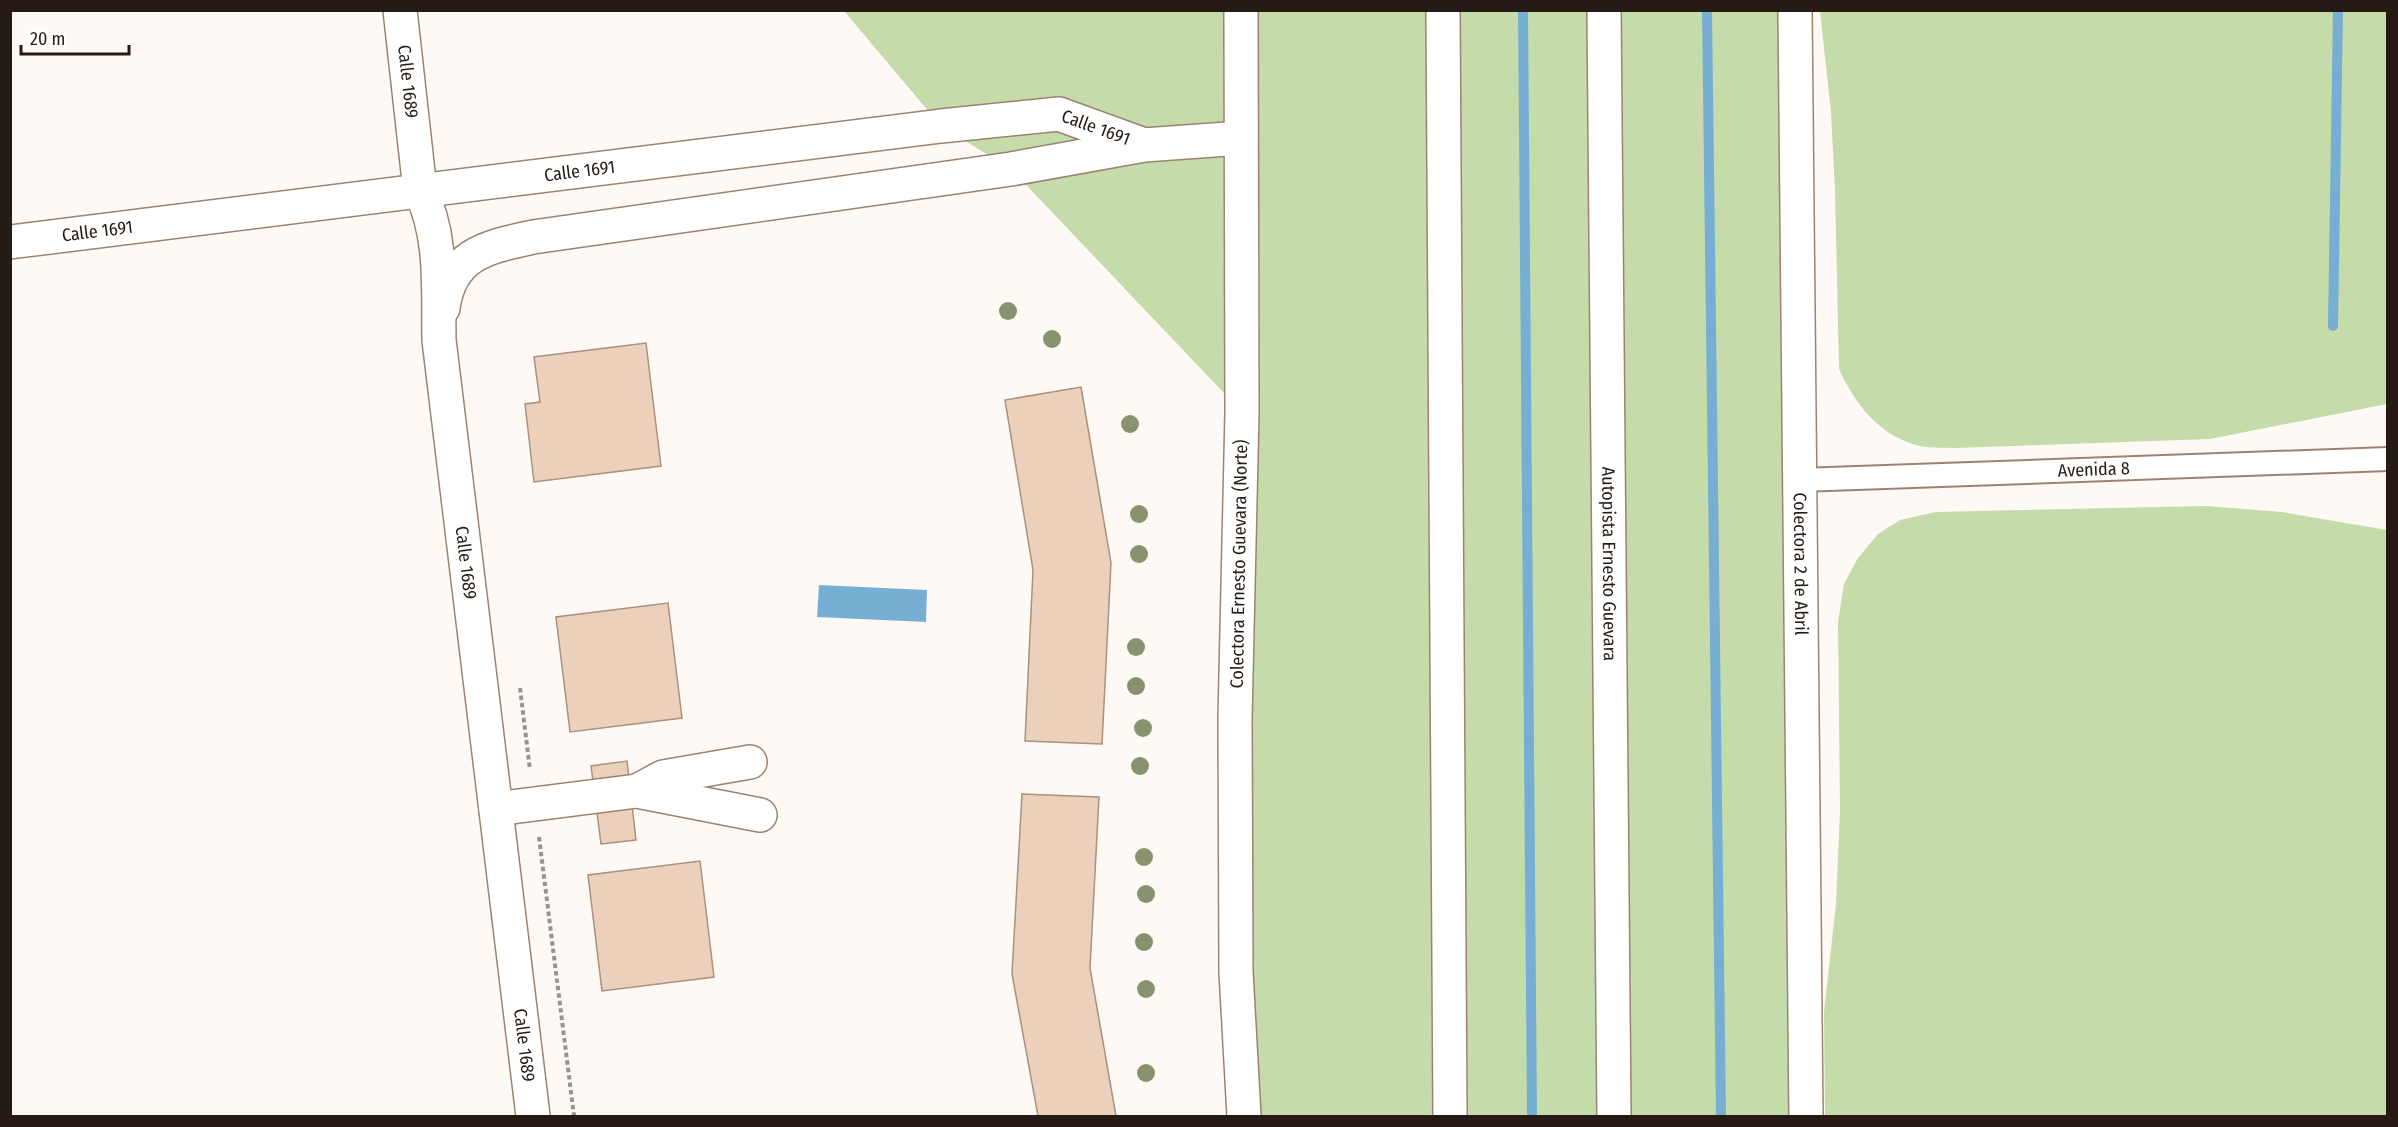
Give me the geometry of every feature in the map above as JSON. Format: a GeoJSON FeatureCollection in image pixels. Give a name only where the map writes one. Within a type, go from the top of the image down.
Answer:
{"type":"FeatureCollection","features":[{"type":"Feature","properties":{"kind":"main road","name":"Calle 1689"},"geometry":{"type":"LineString","coordinates":[[400,10],[420,190],[432,214],[437,246],[439,340],[533,1116]]}},
{"type":"Feature","properties":{"kind":"main road","name":"Colectora Ernesto Guevara (Norte)"},"geometry":{"type":"LineString","coordinates":[[1241,10],[1242,412],[1235,729],[1236,972],[1244,1116]]}},
{"type":"Feature","properties":{"kind":"main road"},"geometry":{"type":"LineString","coordinates":[[1443,10],[1450,1116]]}},
{"type":"Feature","properties":{"kind":"main road","name":"Autopista Ernesto Guevara"},"geometry":{"type":"LineString","coordinates":[[1604,10],[1614,1116]]}},
{"type":"Feature","properties":{"kind":"main road","name":"Colectora 2 de Abril"},"geometry":{"type":"LineString","coordinates":[[1795,10],[1806,1116]]}},
{"type":"Feature","properties":{"kind":"main road","name":"Calle 1691"},"geometry":{"type":"LineString","coordinates":[[10,242],[941,126],[1059,114],[1144,145]]}},
{"type":"Feature","properties":{"kind":"main road","name":"Calle 1691"},"geometry":{"type":"LineString","coordinates":[[439,340],[446,286],[465,262],[488,247],[533,237],[1011,169],[1144,145],[1241,138]]}},
{"type":"Feature","properties":{"kind":"main road"},"geometry":{"type":"LineString","coordinates":[[637,791],[663,777],[750,762]]}},
{"type":"Feature","properties":{"kind":"main road"},"geometry":{"type":"LineString","coordinates":[[496,809],[637,791],[760,815]]}},
{"type":"Feature","properties":{"kind":"lane","name":"Avenida 8"},"geometry":{"type":"LineString","coordinates":[[1800,480],[2388,459]]}},
{"type":"Feature","properties":{"kind":"path"},"geometry":{"type":"LineString","coordinates":[[519,686],[574,1116]]}},
{"type":"Feature","properties":{"kind":"green space"},"geometry":{"type":"Polygon","coordinates":[[[844,11],[1795,11],[1806,1116],[1244,1116],[1242,412],[1011,169],[941,126],[844,11]]]}},
{"type":"Feature","properties":{"kind":"green space"},"geometry":{"type":"Polygon","coordinates":[[[1820,11],[2387,11],[2387,404],[2210,439],[1954,448],[1921,446],[1902,440],[1890,433],[1860,406],[1839,369],[1831,112],[1820,11]]]}},
{"type":"Feature","properties":{"kind":"green space"},"geometry":{"type":"Polygon","coordinates":[[[2206,506],[2282,512],[2387,530],[2387,1116],[1825,1116],[1824,1012],[1836,904],[1840,811],[1838,622],[1844,584],[1858,558],[1878,534],[1900,520],[1936,512],[2206,506]]]}},
{"type":"Feature","properties":{"kind":"water"},"geometry":{"type":"Polygon","coordinates":[[[819,585],[927,590],[926,622],[817,617],[819,585]]]}},
{"type":"Feature","properties":{"kind":"building"},"geometry":{"type":"Polygon","coordinates":[[[646,343],[661,466],[534,482],[525,404],[540,402],[534,357],[646,343]]]}},
{"type":"Feature","properties":{"kind":"building"},"geometry":{"type":"Polygon","coordinates":[[[1081,387],[1111,563],[1102,744],[1025,741],[1033,570],[1005,400],[1081,387]]]}},
{"type":"Feature","properties":{"kind":"building"},"geometry":{"type":"Polygon","coordinates":[[[668,603],[682,718],[570,732],[556,617],[668,603]]]}},
{"type":"Feature","properties":{"kind":"building"},"geometry":{"type":"Polygon","coordinates":[[[627,761],[636,840],[601,844],[591,766],[627,761]]]}},
{"type":"Feature","properties":{"kind":"building"},"geometry":{"type":"Polygon","coordinates":[[[1022,794],[1099,797],[1090,968],[1116,1116],[1038,1116],[1012,974],[1022,794]]]}},
{"type":"Feature","properties":{"kind":"building"},"geometry":{"type":"Polygon","coordinates":[[[700,861],[714,977],[602,991],[588,875],[700,861]]]}},
{"type":"Feature","properties":{"kind":"waterway"},"geometry":{"type":"LineString","coordinates":[[1523,10],[1532,1116]]}},
{"type":"Feature","properties":{"kind":"waterway"},"geometry":{"type":"LineString","coordinates":[[1707,10],[1721,1116]]}},
{"type":"Feature","properties":{"kind":"waterway"},"geometry":{"type":"LineString","coordinates":[[2333,326],[2338,10]]}}]}
